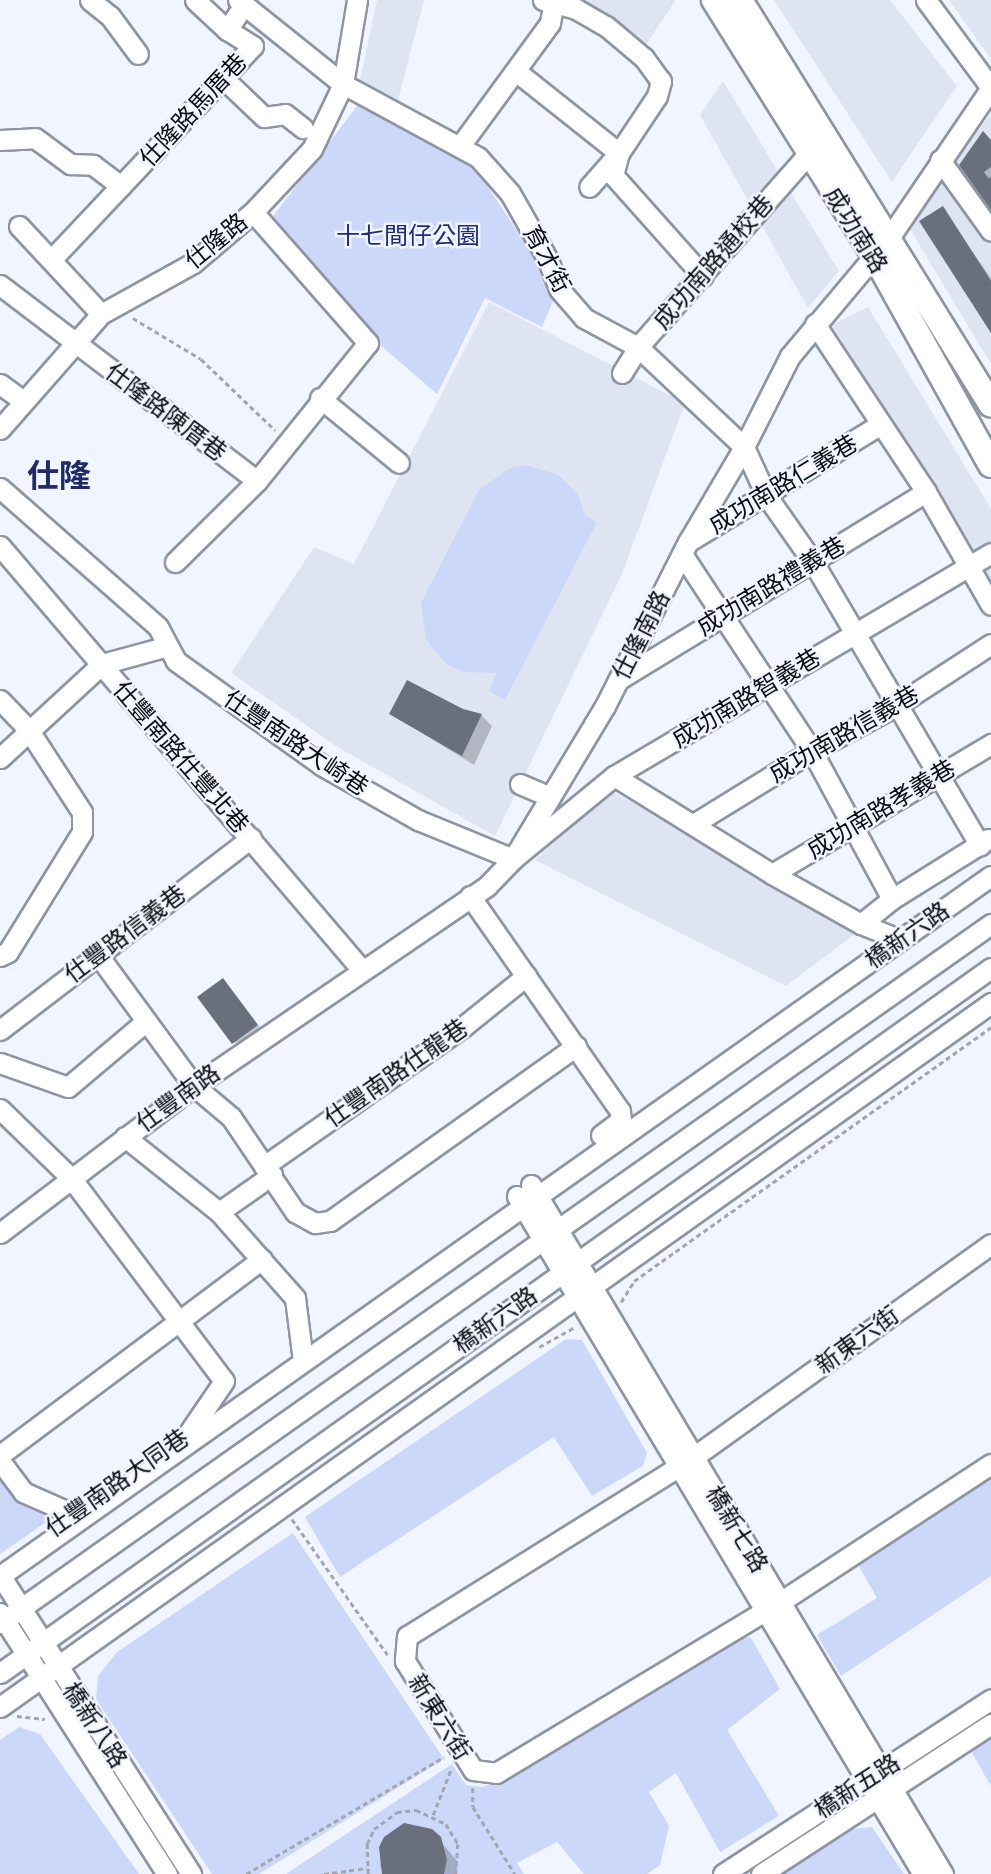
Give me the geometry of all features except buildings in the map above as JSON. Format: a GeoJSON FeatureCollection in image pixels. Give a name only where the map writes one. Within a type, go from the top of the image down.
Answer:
{"type":"FeatureCollection","features":[{"type":"Feature","properties":{"kind":"main road","name":"成功南路"},"geometry":{"type":"LineString","coordinates":[[713,0],[807,154],[882,248],[991,405]]}},
{"type":"Feature","properties":{"kind":"main road","name":"成功南路"},"geometry":{"type":"LineString","coordinates":[[740,0],[882,248],[991,465]]}},
{"type":"Feature","properties":{"kind":"street"},"geometry":{"type":"LineString","coordinates":[[90,0],[110,16],[138,54]]}},
{"type":"Feature","properties":{"kind":"street"},"geometry":{"type":"LineString","coordinates":[[195,0],[227,30]]}},
{"type":"Feature","properties":{"kind":"street","name":"仕隆路"},"geometry":{"type":"LineString","coordinates":[[0,429],[22,400],[108,310],[193,263],[253,212],[312,149],[343,84],[357,0]]}},
{"type":"Feature","properties":{"kind":"street"},"geometry":{"type":"LineString","coordinates":[[926,0],[991,88]]}},
{"type":"Feature","properties":{"kind":"street"},"geometry":{"type":"LineString","coordinates":[[460,146],[517,72],[550,23],[550,1],[576,9],[606,26],[644,58],[661,81],[657,96],[619,153],[589,187]]}},
{"type":"Feature","properties":{"kind":"street","name":"仕隆路馬厝巷"},"geometry":{"type":"LineString","coordinates":[[51,260],[253,46],[227,30],[241,2]]}},
{"type":"Feature","properties":{"kind":"street","name":"育才街"},"geometry":{"type":"LineString","coordinates":[[241,2],[343,84],[478,157],[510,193],[548,260],[559,289],[584,318],[638,346],[744,447]]}},
{"type":"Feature","properties":{"kind":"street"},"geometry":{"type":"LineString","coordinates":[[517,72],[619,153]]}},
{"type":"Feature","properties":{"kind":"street"},"geometry":{"type":"LineString","coordinates":[[223,78],[264,117],[285,114],[303,128]]}},
{"type":"Feature","properties":{"kind":"street","name":"仕隆南路"},"geometry":{"type":"LineString","coordinates":[[360,969],[470,896],[513,859],[618,681],[685,548],[744,447],[790,356],[882,248],[991,88]]}},
{"type":"Feature","properties":{"kind":"street","name":"仕隆路馬厝巷"},"geometry":{"type":"LineString","coordinates":[[0,140],[35,138],[70,164],[93,165],[121,186]]}},
{"type":"Feature","properties":{"kind":"street"},"geometry":{"type":"LineString","coordinates":[[619,153],[613,175],[703,276]]}},
{"type":"Feature","properties":{"kind":"street","name":"成功南路通校巷"},"geometry":{"type":"LineString","coordinates":[[622,373],[638,346],[703,276],[807,154]]}},
{"type":"Feature","properties":{"kind":"street"},"geometry":{"type":"LineString","coordinates":[[940,160],[991,231]]}},
{"type":"Feature","properties":{"kind":"street"},"geometry":{"type":"LineString","coordinates":[[175,562],[257,481],[320,398],[368,343],[253,212]]}},
{"type":"Feature","properties":{"kind":"street"},"geometry":{"type":"LineString","coordinates":[[19,226],[51,260],[108,310]]}},
{"type":"Feature","properties":{"kind":"street","name":"仕隆路陳厝巷"},"geometry":{"type":"LineString","coordinates":[[0,285],[257,481]]}},
{"type":"Feature","properties":{"kind":"street"},"geometry":{"type":"LineString","coordinates":[[815,324],[878,426],[926,492],[991,606]]}},
{"type":"Feature","properties":{"kind":"street"},"geometry":{"type":"LineString","coordinates":[[0,384],[22,400]]}},
{"type":"Feature","properties":{"kind":"street"},"geometry":{"type":"LineString","coordinates":[[320,398],[400,463]]}},
{"type":"Feature","properties":{"kind":"street","name":"成功南路仁義巷"},"geometry":{"type":"LineString","coordinates":[[685,548],[878,426]]}},
{"type":"Feature","properties":{"kind":"street"},"geometry":{"type":"LineString","coordinates":[[744,447],[766,495],[813,562],[852,634],[939,774],[985,841],[892,899],[861,924]]}},
{"type":"Feature","properties":{"kind":"street","name":"仕豐南路大崎巷"},"geometry":{"type":"LineString","coordinates":[[0,488],[158,627],[176,661],[321,765],[418,820],[513,859]]}},
{"type":"Feature","properties":{"kind":"street","name":"成功南路禮義巷"},"geometry":{"type":"LineString","coordinates":[[618,681],[721,615],[926,492]]}},
{"type":"Feature","properties":{"kind":"street","name":"仕豐南路仕豐北巷"},"geometry":{"type":"LineString","coordinates":[[0,546],[360,969]]}},
{"type":"Feature","properties":{"kind":"street"},"geometry":{"type":"LineString","coordinates":[[685,548],[721,615],[812,751],[892,899]]}},
{"type":"Feature","properties":{"kind":"street","name":"成功南路智義巷"},"geometry":{"type":"LineString","coordinates":[[513,859],[614,776],[991,552]]}},
{"type":"Feature","properties":{"kind":"street","name":"成功南路信義巷"},"geometry":{"type":"LineString","coordinates":[[695,823],[812,751],[897,705],[991,644]]}},
{"type":"Feature","properties":{"kind":"street"},"geometry":{"type":"LineString","coordinates":[[0,758],[28,729],[102,664],[168,646]]}},
{"type":"Feature","properties":{"kind":"street"},"geometry":{"type":"LineString","coordinates":[[0,700],[28,729],[82,812],[82,832],[8,952],[0,956]]}},
{"type":"Feature","properties":{"kind":"street","name":"成功南路孝義巷"},"geometry":{"type":"LineString","coordinates":[[772,874],[991,744]]}},
{"type":"Feature","properties":{"kind":"street"},"geometry":{"type":"LineString","coordinates":[[614,776],[695,823],[772,874],[861,924],[901,940]]}},
{"type":"Feature","properties":{"kind":"street"},"geometry":{"type":"LineString","coordinates":[[520,785],[550,797]]}},
{"type":"Feature","properties":{"kind":"street","name":"仕豐路信義巷"},"geometry":{"type":"LineString","coordinates":[[0,1030],[251,838]]}},
{"type":"Feature","properties":{"kind":"street","name":"橋新六路"},"geometry":{"type":"LineString","coordinates":[[527,1195],[991,876]]}},
{"type":"Feature","properties":{"kind":"street"},"geometry":{"type":"LineString","coordinates":[[0,1575],[453,1255],[452,1241],[527,1195],[621,1120],[620,1111],[470,896]]}},
{"type":"Feature","properties":{"kind":"street","name":"橋新六路"},"geometry":{"type":"LineString","coordinates":[[2,1619],[991,924]]}},
{"type":"Feature","properties":{"kind":"street"},"geometry":{"type":"LineString","coordinates":[[98,955],[194,1086],[231,1117],[295,1212],[315,1223],[330,1221],[576,1046]]}},
{"type":"Feature","properties":{"kind":"street","name":"橋新六路"},"geometry":{"type":"LineString","coordinates":[[0,1673],[991,968]]}},
{"type":"Feature","properties":{"kind":"street","name":"仕豐南路"},"geometry":{"type":"LineString","coordinates":[[0,1233],[194,1086],[360,969]]}},
{"type":"Feature","properties":{"kind":"street","name":"仕豐南路仕龍巷"},"geometry":{"type":"LineString","coordinates":[[219,1212],[268,1171],[464,1026],[526,976]]}},
{"type":"Feature","properties":{"kind":"street","name":"橋新六路"},"geometry":{"type":"LineString","coordinates":[[4,1714],[41,1678],[991,1003]]}},
{"type":"Feature","properties":{"kind":"street"},"geometry":{"type":"LineString","coordinates":[[0,1063],[68,1087],[146,1021]]}},
{"type":"Feature","properties":{"kind":"street"},"geometry":{"type":"LineString","coordinates":[[0,1109],[71,1178],[182,1320]]}},
{"type":"Feature","properties":{"kind":"street"},"geometry":{"type":"LineString","coordinates":[[125,1138],[219,1212],[295,1298],[303,1362]]}},
{"type":"Feature","properties":{"kind":"street","name":"橋新七路"},"geometry":{"type":"LineString","coordinates":[[527,1195],[572,1266],[885,1793],[943,1874]]}},
{"type":"Feature","properties":{"kind":"street","name":"新東六街"},"geometry":{"type":"LineString","coordinates":[[991,1244],[687,1462],[407,1636],[405,1661],[473,1770],[496,1773],[773,1606],[991,1464]]}},
{"type":"Feature","properties":{"kind":"street"},"geometry":{"type":"LineString","coordinates":[[0,1455],[262,1259]]}},
{"type":"Feature","properties":{"kind":"street","name":"仕豐南路大同巷"},"geometry":{"type":"LineString","coordinates":[[0,1564],[195,1429],[221,1391],[224,1381],[182,1320]]}},
{"type":"Feature","properties":{"kind":"street"},"geometry":{"type":"LineString","coordinates":[[0,1461],[23,1492],[73,1514]]}},
{"type":"Feature","properties":{"kind":"street","name":"橋新八路"},"geometry":{"type":"LineString","coordinates":[[0,1575],[191,1874]]}},
{"type":"Feature","properties":{"kind":"street","name":"橋新八路"},"geometry":{"type":"LineString","coordinates":[[2,1619],[167,1874]]}},
{"type":"Feature","properties":{"kind":"street","name":"橋新五路"},"geometry":{"type":"LineString","coordinates":[[723,1874],[991,1699]]}},
{"type":"Feature","properties":{"kind":"street","name":"橋新五路"},"geometry":{"type":"LineString","coordinates":[[761,1874],[991,1724]]}},
{"type":"Feature","properties":{"kind":"street","name":"橋新七路"},"geometry":{"type":"LineString","coordinates":[[885,1793],[923,1874]]}},
{"type":"Feature","properties":{"kind":"path"},"geometry":{"type":"LineString","coordinates":[[108,310],[201,359],[287,442]]}},
{"type":"Feature","properties":{"kind":"path"},"geometry":{"type":"LineString","coordinates":[[623,1298],[634,1281],[991,1027]]}},
{"type":"Feature","properties":{"kind":"path"},"geometry":{"type":"LineString","coordinates":[[292,1519],[384,1654],[405,1661]]}},
{"type":"Feature","properties":{"kind":"path"},"geometry":{"type":"LineString","coordinates":[[4,1714],[47,1719]]}},
{"type":"Feature","properties":{"kind":"path"},"geometry":{"type":"LineString","coordinates":[[433,1815],[459,1748]]}},
{"type":"Feature","properties":{"kind":"path"},"geometry":{"type":"LineString","coordinates":[[246,1874],[459,1748]]}},
{"type":"Feature","properties":{"kind":"path"},"geometry":{"type":"LineString","coordinates":[[473,1770],[473,1807],[515,1874]]}},
{"type":"Feature","properties":{"kind":"path"},"geometry":{"type":"LineString","coordinates":[[368,1874],[367,1844],[383,1820],[416,1810],[433,1815],[446,1824],[458,1844],[456,1874]]}},
{"type":"Feature","properties":{"kind":"path"},"geometry":{"type":"LineString","coordinates":[[324,1874],[367,1868]]}},
{"type":"Feature","properties":{"kind":"shaded area"},"geometry":{"type":"Polygon","coordinates":[[[377,0],[424,0],[398,100],[360,80],[377,0]]]}},
{"type":"Feature","properties":{"kind":"shaded area"},"geometry":{"type":"Polygon","coordinates":[[[571,0],[675,0],[675,1],[645,46],[571,0]]]}},
{"type":"Feature","properties":{"kind":"shaded area"},"geometry":{"type":"Polygon","coordinates":[[[774,0],[890,0],[957,86],[892,182],[774,0]]]}},
{"type":"Feature","properties":{"kind":"shaded area"},"geometry":{"type":"Polygon","coordinates":[[[949,0],[991,0],[991,59],[949,0]]]}},
{"type":"Feature","properties":{"kind":"shaded area"},"geometry":{"type":"Polygon","coordinates":[[[723,81],[839,271],[808,308],[700,115],[723,81]]]}},
{"type":"Feature","properties":{"kind":"shaded area"},"geometry":{"type":"Polygon","coordinates":[[[989,116],[991,119],[991,364],[908,226],[989,116]]]}},
{"type":"Feature","properties":{"kind":"shaded area"},"geometry":{"type":"Polygon","coordinates":[[[489,302],[685,403],[622,574],[495,836],[339,748],[231,673],[314,547],[354,564],[489,302]]]}},
{"type":"Feature","properties":{"kind":"shaded area"},"geometry":{"type":"Polygon","coordinates":[[[868,307],[991,509],[991,592],[832,325],[868,307]]]}},
{"type":"Feature","properties":{"kind":"shaded area"},"geometry":{"type":"Polygon","coordinates":[[[609,790],[863,928],[786,986],[535,860],[609,790]]]}},
{"type":"Feature","properties":{"kind":"green space","name":"十七間仔公園"},"geometry":{"type":"Polygon","coordinates":[[[358,105],[470,160],[543,270],[555,296],[542,327],[485,298],[437,394],[371,337],[270,220],[358,105]]]}},
{"type":"Feature","properties":{"kind":"green space"},"geometry":{"type":"Polygon","coordinates":[[[525,465],[559,475],[578,495],[585,515],[597,522],[505,700],[489,691],[496,673],[464,672],[446,664],[426,639],[421,603],[479,490],[510,468],[525,465]]]}},
{"type":"Feature","properties":{"kind":"green space"},"geometry":{"type":"Polygon","coordinates":[[[566,1339],[582,1340],[647,1453],[643,1466],[592,1496],[554,1437],[340,1577],[305,1517],[566,1339]]]}},
{"type":"Feature","properties":{"kind":"green space"},"geometry":{"type":"Polygon","coordinates":[[[991,1475],[991,1576],[841,1676],[817,1635],[877,1598],[857,1563],[991,1475]]]}},
{"type":"Feature","properties":{"kind":"green space"},"geometry":{"type":"Polygon","coordinates":[[[0,1476],[15,1498],[55,1516],[0,1554],[0,1476]]]}},
{"type":"Feature","properties":{"kind":"green space"},"geometry":{"type":"Polygon","coordinates":[[[293,1533],[444,1759],[259,1874],[212,1874],[96,1699],[98,1676],[117,1652],[293,1533]]]}},
{"type":"Feature","properties":{"kind":"green space"},"geometry":{"type":"Polygon","coordinates":[[[739,1636],[751,1638],[780,1689],[727,1730],[779,1816],[720,1852],[676,1773],[649,1792],[669,1826],[660,1865],[647,1874],[584,1874],[557,1842],[517,1863],[524,1874],[286,1874],[452,1764],[466,1785],[482,1787],[504,1780],[739,1636]]]}},
{"type":"Feature","properties":{"kind":"green space"},"geometry":{"type":"Polygon","coordinates":[[[19,1727],[40,1734],[139,1874],[0,1874],[0,1740],[19,1727]]]}},
{"type":"Feature","properties":{"kind":"green space"},"geometry":{"type":"Polygon","coordinates":[[[991,1738],[991,1786],[971,1751],[991,1738]]]}},
{"type":"Feature","properties":{"kind":"green space"},"geometry":{"type":"Polygon","coordinates":[[[872,1827],[904,1874],[779,1874],[851,1829],[872,1827]]]}},
{"type":"Feature","properties":{"kind":"district","name":"仕隆"},"geometry":{"type":"Point","coordinates":[59,475]}}]}
